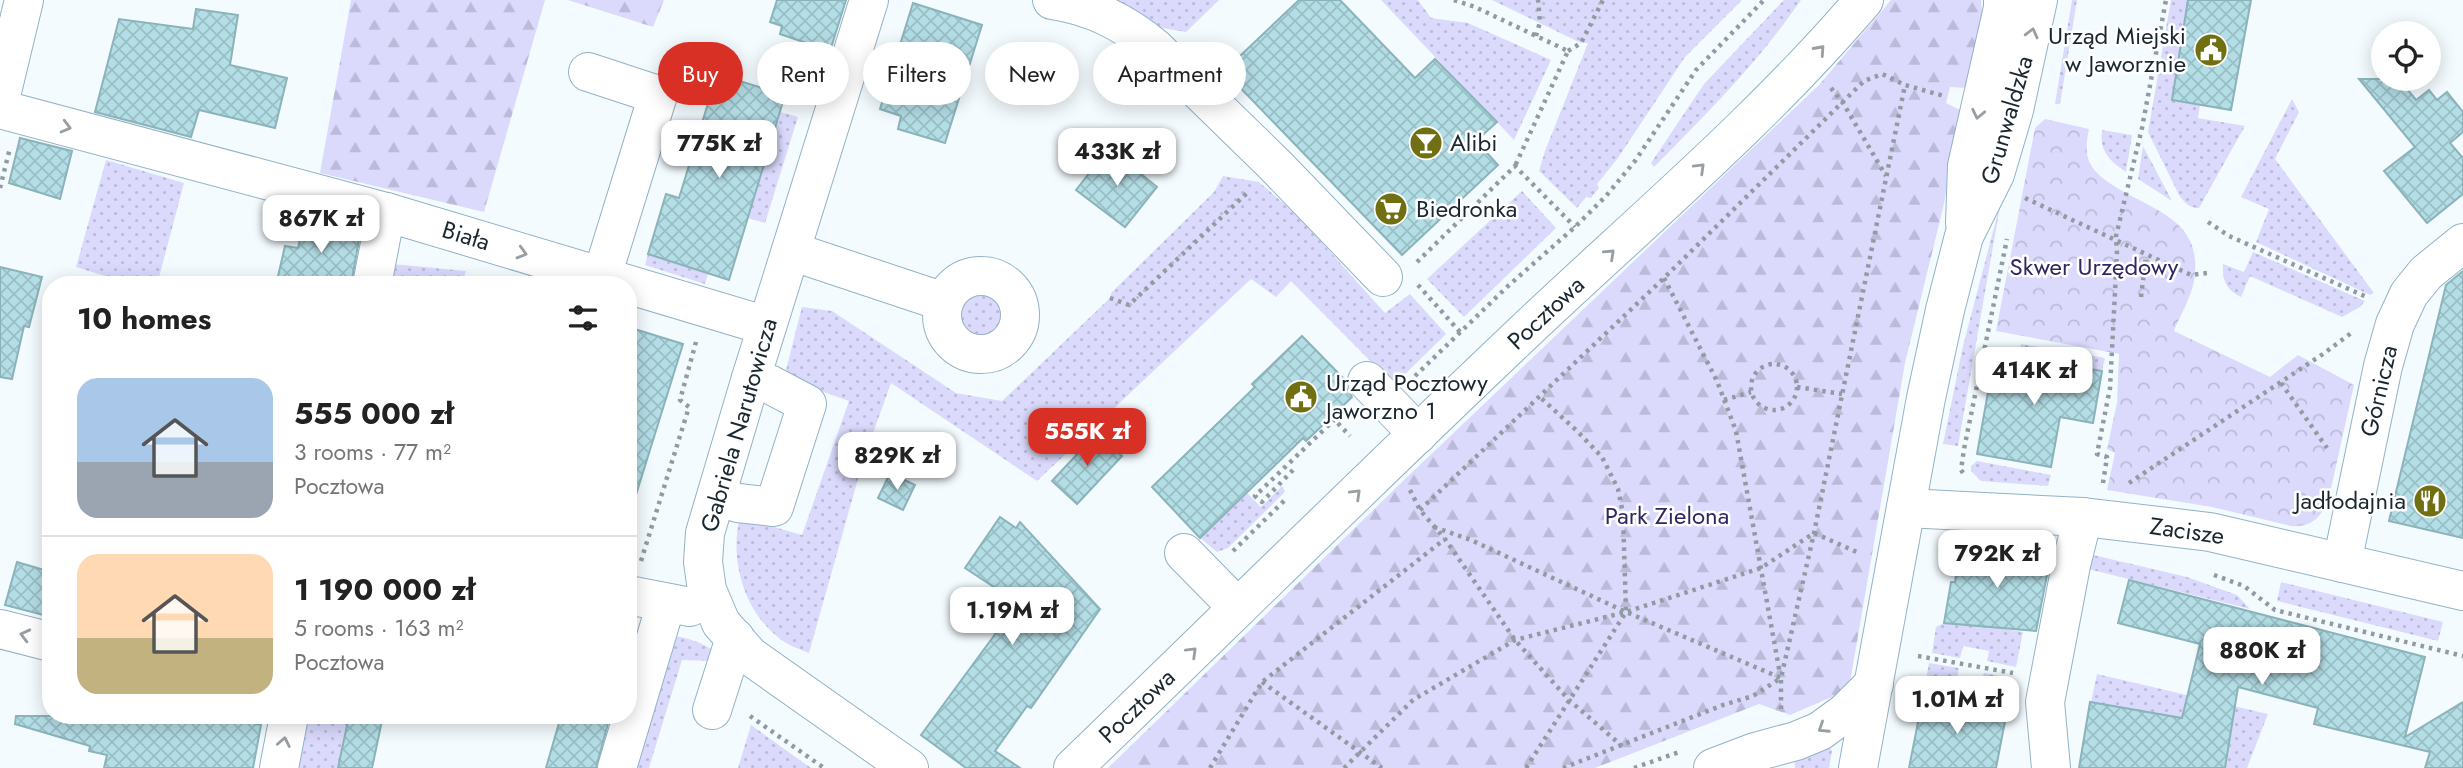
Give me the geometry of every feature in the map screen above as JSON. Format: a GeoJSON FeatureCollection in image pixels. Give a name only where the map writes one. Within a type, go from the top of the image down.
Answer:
{"type":"FeatureCollection","features":[{"type":"Feature","properties":{"kind":"street"},"geometry":{"type":"LineString","coordinates":[[0,100],[24,0]]}},
{"type":"Feature","properties":{"kind":"street","name":"Gabriela Narutowicza"},"geometry":{"type":"LineString","coordinates":[[869,0],[705,533],[703,562],[707,590],[725,625],[750,656],[909,768]]}},
{"type":"Feature","properties":{"kind":"street"},"geometry":{"type":"LineString","coordinates":[[1052,0],[1104,14],[1134,31],[1155,48],[1276,166],[1403,273]]}},
{"type":"Feature","properties":{"kind":"street","name":"Pocztowa"},"geometry":{"type":"LineString","coordinates":[[1073,768],[1532,324],[1652,215],[1815,56],[1864,0]]}},
{"type":"Feature","properties":{"kind":"street","name":"Grunwaldzka"},"geometry":{"type":"LineString","coordinates":[[1858,768],[1942,322],[1964,236],[1967,166],[2003,0]]}},
{"type":"Feature","properties":{"kind":"street","name":"Grunwaldzka"},"geometry":{"type":"LineString","coordinates":[[1964,236],[1995,174],[2014,110],[2038,0]]}},
{"type":"Feature","properties":{"kind":"street"},"geometry":{"type":"LineString","coordinates":[[588,72],[658,94],[602,276]]}},
{"type":"Feature","properties":{"kind":"street","name":"Biała"},"geometry":{"type":"LineString","coordinates":[[0,109],[386,212],[602,276]]}},
{"type":"Feature","properties":{"kind":"street"},"geometry":{"type":"LineString","coordinates":[[374,276],[386,212]]}},
{"type":"Feature","properties":{"kind":"street","name":"Górnicza"},"geometry":{"type":"LineString","coordinates":[[2342,563],[2395,324],[2409,294],[2444,274],[2463,243]]}},
{"type":"Feature","properties":{"kind":"street"},"geometry":{"type":"LineString","coordinates":[[791,251],[944,302]]}},
{"type":"Feature","properties":{"kind":"street","name":"Biała"},"geometry":{"type":"LineString","coordinates":[[637,287],[767,326]]}},
{"type":"Feature","properties":{"kind":"street"},"geometry":{"type":"LineString","coordinates":[[717,496],[738,503],[774,507],[807,404],[771,384],[751,378]]}},
{"type":"Feature","properties":{"kind":"street"},"geometry":{"type":"LineString","coordinates":[[1378,391],[1418,434]]}},
{"type":"Feature","properties":{"kind":"street"},"geometry":{"type":"LineString","coordinates":[[2050,768],[2045,702],[2071,565],[2092,506]]}},
{"type":"Feature","properties":{"kind":"street","name":"Zacisze"},"geometry":{"type":"LineString","coordinates":[[1906,508],[1967,511],[2092,506],[2463,591]]}},
{"type":"Feature","properties":{"kind":"street"},"geometry":{"type":"LineString","coordinates":[[1195,565],[1238,608]]}},
{"type":"Feature","properties":{"kind":"street"},"geometry":{"type":"LineString","coordinates":[[637,632],[642,598],[725,625],[712,710]]}},
{"type":"Feature","properties":{"kind":"street"},"geometry":{"type":"LineString","coordinates":[[0,629],[42,640]]}},
{"type":"Feature","properties":{"kind":"street"},"geometry":{"type":"LineString","coordinates":[[1713,768],[1819,731],[1846,712],[1874,684]]}},
{"type":"Feature","properties":{"kind":"street"},"geometry":{"type":"LineString","coordinates":[[279,768],[287,724]]}},
{"type":"Feature","properties":{"kind":"street"},"geometry":{"type":"LineString","coordinates":[[617,768],[623,724]]}},
{"type":"Feature","properties":{"kind":"path"},"geometry":{"type":"LineString","coordinates":[[1454,0],[1475,7],[1568,51]]}},
{"type":"Feature","properties":{"kind":"path"},"geometry":{"type":"LineString","coordinates":[[1536,36],[1540,22],[1538,0]]}},
{"type":"Feature","properties":{"kind":"path"},"geometry":{"type":"LineString","coordinates":[[1460,332],[1403,273],[1516,166],[1568,51],[1581,43],[1603,0]]}},
{"type":"Feature","properties":{"kind":"path"},"geometry":{"type":"LineString","coordinates":[[1378,391],[1460,332],[1606,196],[1635,161],[1696,70],[1765,0]]}},
{"type":"Feature","properties":{"kind":"path"},"geometry":{"type":"LineString","coordinates":[[2092,506],[2107,457],[2097,454],[2110,388],[2116,242],[2142,128],[2166,0]]}},
{"type":"Feature","properties":{"kind":"path"},"geometry":{"type":"LineString","coordinates":[[1420,509],[1541,398],[1864,81],[1882,74],[1905,85],[1956,99]]}},
{"type":"Feature","properties":{"kind":"path"},"geometry":{"type":"LineString","coordinates":[[1563,768],[1723,705],[1753,696],[1781,678],[1814,533],[1905,85]]}},
{"type":"Feature","properties":{"kind":"path"},"geometry":{"type":"LineString","coordinates":[[1843,103],[1886,177]]}},
{"type":"Feature","properties":{"kind":"path"},"geometry":{"type":"LineString","coordinates":[[1110,298],[1129,305],[1276,166]]}},
{"type":"Feature","properties":{"kind":"path"},"geometry":{"type":"LineString","coordinates":[[1516,166],[1575,227]]}},
{"type":"Feature","properties":{"kind":"path"},"geometry":{"type":"LineString","coordinates":[[2014,196],[2026,198],[2191,275],[2207,273]]}},
{"type":"Feature","properties":{"kind":"path"},"geometry":{"type":"LineString","coordinates":[[2208,222],[2229,236],[2377,302]]}},
{"type":"Feature","properties":{"kind":"path"},"geometry":{"type":"LineString","coordinates":[[1967,511],[1971,486],[1961,470],[2007,235]]}},
{"type":"Feature","properties":{"kind":"path"},"geometry":{"type":"LineString","coordinates":[[2141,297],[2146,255]]}},
{"type":"Feature","properties":{"kind":"path"},"geometry":{"type":"LineString","coordinates":[[1664,278],[1724,400],[1736,431],[1781,678],[1781,712]]}},
{"type":"Feature","properties":{"kind":"path"},"geometry":{"type":"LineString","coordinates":[[2128,484],[2339,344],[2362,321]]}},
{"type":"Feature","properties":{"kind":"path"},"geometry":{"type":"LineString","coordinates":[[642,598],[689,407],[680,400],[697,339]]}},
{"type":"Feature","properties":{"kind":"path"},"geometry":{"type":"LineString","coordinates":[[1771,365],[1786,368],[1796,380],[1797,387],[1796,395],[1787,407],[1772,410],[1759,405],[1751,391],[1753,377],[1758,370],[1771,365]]}},
{"type":"Feature","properties":{"kind":"path"},"geometry":{"type":"LineString","coordinates":[[1797,387],[1842,394]]}},
{"type":"Feature","properties":{"kind":"path"},"geometry":{"type":"LineString","coordinates":[[1724,400],[1751,391]]}},
{"type":"Feature","properties":{"kind":"path"},"geometry":{"type":"LineString","coordinates":[[1526,768],[1626,612],[1623,513],[1618,489],[1602,457],[1541,398]]}},
{"type":"Feature","properties":{"kind":"path"},"geometry":{"type":"LineString","coordinates":[[1293,470],[1262,502],[1255,496],[1333,418],[1350,436]]}},
{"type":"Feature","properties":{"kind":"path"},"geometry":{"type":"LineString","coordinates":[[1404,480],[1420,509],[1445,539],[1515,640],[1569,700],[1622,746]]}},
{"type":"Feature","properties":{"kind":"path"},"geometry":{"type":"LineString","coordinates":[[1195,565],[1287,498]]}},
{"type":"Feature","properties":{"kind":"path"},"geometry":{"type":"LineString","coordinates":[[1434,527],[1471,540],[1626,612],[1781,678]]}},
{"type":"Feature","properties":{"kind":"path"},"geometry":{"type":"LineString","coordinates":[[1344,768],[1413,700],[1515,640],[1626,612],[1761,568],[1814,533]]}},
{"type":"Feature","properties":{"kind":"path"},"geometry":{"type":"LineString","coordinates":[[1210,768],[1262,682],[1445,539]]}},
{"type":"Feature","properties":{"kind":"path"},"geometry":{"type":"LineString","coordinates":[[2204,572],[2244,586],[2275,610],[2463,656]]}},
{"type":"Feature","properties":{"kind":"path"},"geometry":{"type":"LineString","coordinates":[[1918,654],[2014,673]]}},
{"type":"Feature","properties":{"kind":"path"},"geometry":{"type":"LineString","coordinates":[[1262,682],[1382,768]]}},
{"type":"Feature","properties":{"kind":"green space"},"geometry":{"type":"Polygon","coordinates":[[[351,0],[545,0],[484,212],[320,173],[351,0]]]}},
{"type":"Feature","properties":{"kind":"green space"},"geometry":{"type":"Polygon","coordinates":[[[568,0],[664,0],[653,27],[568,0]]]}},
{"type":"Feature","properties":{"kind":"green space"},"geometry":{"type":"Polygon","coordinates":[[[1089,0],[1219,0],[1186,32],[1144,25],[1089,0]]]}},
{"type":"Feature","properties":{"kind":"green space"},"geometry":{"type":"Polygon","coordinates":[[[1381,0],[1418,0],[1431,18],[1468,23],[1551,60],[1514,140],[1381,0]]]}},
{"type":"Feature","properties":{"kind":"green space"},"geometry":{"type":"Polygon","coordinates":[[[1492,0],[1742,0],[1685,57],[1618,158],[1597,184],[1599,188],[1577,208],[1539,171],[1588,43],[1581,43],[1492,0]]]}},
{"type":"Feature","properties":{"kind":"green space"},"geometry":{"type":"Polygon","coordinates":[[[1784,0],[1801,0],[1713,107],[1654,167],[1651,163],[1704,84],[1784,0]]]}},
{"type":"Feature","properties":{"kind":"green space","name":"Park Zielona"},"geometry":{"type":"Polygon","coordinates":[[[1891,0],[1981,0],[1983,21],[1969,88],[1950,87],[1946,103],[1962,111],[1943,208],[1905,363],[1850,682],[1841,693],[1790,715],[1759,704],[1595,768],[1108,768],[1404,480],[1819,85],[1891,0]]]}},
{"type":"Feature","properties":{"kind":"green space"},"geometry":{"type":"Polygon","coordinates":[[[2072,0],[2077,0],[2060,104],[2055,104],[2072,0]]]}},
{"type":"Feature","properties":{"kind":"green space"},"geometry":{"type":"Polygon","coordinates":[[[2171,0],[2188,0],[2172,100],[2200,105],[2198,118],[2245,126],[2199,208],[2190,206],[2179,195],[2148,132],[2171,0]]]}},
{"type":"Feature","properties":{"kind":"green space"},"geometry":{"type":"Polygon","coordinates":[[[2292,99],[2299,112],[2275,159],[2374,293],[2370,295],[2256,242],[2269,209],[2241,197],[2292,99]]]}},
{"type":"Feature","properties":{"kind":"green space"},"geometry":{"type":"Polygon","coordinates":[[[780,112],[798,117],[765,223],[748,218],[780,112]]]}},
{"type":"Feature","properties":{"kind":"green space","name":"Skwer Urzędowy"},"geometry":{"type":"Polygon","coordinates":[[[2045,119],[2089,129],[2087,153],[2095,171],[2127,194],[2172,219],[2191,243],[2195,260],[2193,287],[2174,331],[2270,377],[2298,355],[2354,385],[2330,493],[2325,507],[2312,522],[2291,526],[2212,507],[2107,490],[2115,453],[2107,449],[2117,403],[2119,354],[1996,331],[2035,128],[2045,119]]]}},
{"type":"Feature","properties":{"kind":"green space"},"geometry":{"type":"Polygon","coordinates":[[[2102,130],[2132,135],[2126,172],[2106,154],[2101,137],[2102,130]]]}},
{"type":"Feature","properties":{"kind":"green space"},"geometry":{"type":"Polygon","coordinates":[[[2143,146],[2172,201],[2138,179],[2143,146]]]}},
{"type":"Feature","properties":{"kind":"green space"},"geometry":{"type":"Polygon","coordinates":[[[106,160],[184,183],[159,276],[105,276],[76,267],[106,160]]]}},
{"type":"Feature","properties":{"kind":"green space"},"geometry":{"type":"Polygon","coordinates":[[[1223,176],[1259,182],[1298,216],[1385,313],[1410,294],[1446,334],[1394,385],[1291,281],[1276,297],[1251,279],[1037,481],[891,383],[863,461],[809,653],[786,643],[767,627],[748,599],[738,567],[737,533],[740,517],[802,535],[849,401],[784,378],[802,307],[832,311],[956,393],[1002,401],[1110,298],[1111,293],[1214,192],[1223,176]]]}},
{"type":"Feature","properties":{"kind":"green space"},"geometry":{"type":"Polygon","coordinates":[[[1522,191],[1556,228],[1464,317],[1427,279],[1522,191]]]}},
{"type":"Feature","properties":{"kind":"green space"},"geometry":{"type":"Polygon","coordinates":[[[2001,201],[1958,446],[1943,444],[1963,346],[2001,201]]]}},
{"type":"Feature","properties":{"kind":"green space"},"geometry":{"type":"Polygon","coordinates":[[[2253,252],[2365,301],[2342,317],[2250,276],[2241,297],[2226,284],[2223,264],[2244,272],[2253,252]]]}},
{"type":"Feature","properties":{"kind":"green space"},"geometry":{"type":"Polygon","coordinates":[[[648,254],[708,274],[705,284],[645,265],[648,254]]]}},
{"type":"Feature","properties":{"kind":"green space"},"geometry":{"type":"Polygon","coordinates":[[[393,264],[466,271],[465,276],[391,276],[393,264]]]}},
{"type":"Feature","properties":{"kind":"green space"},"geometry":{"type":"Polygon","coordinates":[[[980,292],[997,299],[1004,316],[997,333],[980,340],[963,333],[956,316],[963,299],[980,292]]]}},
{"type":"Feature","properties":{"kind":"green space"},"geometry":{"type":"Polygon","coordinates":[[[2021,344],[2105,358],[2102,371],[2019,357],[2021,344]]]}},
{"type":"Feature","properties":{"kind":"green space"},"geometry":{"type":"Polygon","coordinates":[[[1977,461],[2051,475],[2048,486],[1981,481],[1971,471],[1971,466],[1977,461]]]}},
{"type":"Feature","properties":{"kind":"green space"},"geometry":{"type":"Polygon","coordinates":[[[1282,486],[1285,491],[1283,494],[1228,548],[1217,552],[1200,538],[1247,493],[1261,507],[1282,486]]]}},
{"type":"Feature","properties":{"kind":"green space"},"geometry":{"type":"Polygon","coordinates":[[[2089,554],[2187,577],[2237,595],[2250,609],[2084,568],[2089,554]]]}},
{"type":"Feature","properties":{"kind":"green space"},"geometry":{"type":"Polygon","coordinates":[[[2281,582],[2443,622],[2438,641],[2277,601],[2281,582]]]}},
{"type":"Feature","properties":{"kind":"green space"},"geometry":{"type":"Polygon","coordinates":[[[1944,623],[1981,625],[2023,632],[2016,667],[1987,661],[1989,651],[1963,646],[1960,658],[1932,653],[1936,627],[1944,623]]]}},
{"type":"Feature","properties":{"kind":"green space"},"geometry":{"type":"Polygon","coordinates":[[[670,635],[693,640],[714,651],[712,661],[682,660],[649,768],[632,768],[670,635]]]}},
{"type":"Feature","properties":{"kind":"green space"},"geometry":{"type":"Polygon","coordinates":[[[1929,663],[1959,668],[1957,679],[1980,684],[1984,673],[2013,679],[2006,710],[1923,697],[1929,663]]]}},
{"type":"Feature","properties":{"kind":"green space"},"geometry":{"type":"Polygon","coordinates":[[[2097,674],[2268,714],[2247,768],[2225,768],[2232,728],[2091,702],[2097,674]]]}},
{"type":"Feature","properties":{"kind":"green space"},"geometry":{"type":"Polygon","coordinates":[[[305,724],[347,724],[338,768],[297,768],[305,724]]]}},
{"type":"Feature","properties":{"kind":"green space"},"geometry":{"type":"Polygon","coordinates":[[[751,725],[811,768],[738,768],[751,725]]]}},
{"type":"Feature","properties":{"kind":"green space"},"geometry":{"type":"Polygon","coordinates":[[[1830,747],[1832,751],[1829,768],[1795,768],[1794,759],[1830,747]]]}},
{"type":"Feature","properties":{"kind":"building"},"geometry":{"type":"Polygon","coordinates":[[[777,0],[846,0],[833,42],[804,42],[780,34],[782,26],[770,22],[777,0]]]}},
{"type":"Feature","properties":{"kind":"building"},"geometry":{"type":"Polygon","coordinates":[[[1299,0],[1340,0],[1415,78],[1435,59],[1497,122],[1476,141],[1498,165],[1402,255],[1246,94],[1246,50],[1299,0]]]}},
{"type":"Feature","properties":{"kind":"building","name":"Urząd Miejski w Jaworznie"},"geometry":{"type":"Polygon","coordinates":[[[2188,0],[2251,0],[2231,110],[2172,100],[2188,0]]]}},
{"type":"Feature","properties":{"kind":"building"},"geometry":{"type":"Polygon","coordinates":[[[913,3],[982,25],[971,60],[971,42],[901,42],[913,3]]]}},
{"type":"Feature","properties":{"kind":"building"},"geometry":{"type":"Polygon","coordinates":[[[196,9],[238,15],[230,65],[287,78],[275,128],[199,110],[191,137],[95,112],[119,19],[193,29],[196,9]]]}},
{"type":"Feature","properties":{"kind":"building"},"geometry":{"type":"Polygon","coordinates":[[[2359,79],[2371,79],[2371,91],[2409,91],[2416,100],[2428,91],[2437,100],[2447,92],[2463,112],[2463,132],[2450,143],[2463,158],[2463,194],[2427,223],[2384,171],[2415,147],[2359,79]]]}},
{"type":"Feature","properties":{"kind":"building"},"geometry":{"type":"Polygon","coordinates":[[[743,82],[757,86],[757,105],[782,105],[729,280],[648,254],[666,194],[679,198],[708,105],[743,105],[743,82]]]}},
{"type":"Feature","properties":{"kind":"building"},"geometry":{"type":"Polygon","coordinates":[[[881,105],[957,105],[945,143],[898,129],[901,116],[880,109],[881,105]]]}},
{"type":"Feature","properties":{"kind":"building"},"geometry":{"type":"Polygon","coordinates":[[[20,138],[72,151],[60,199],[9,183],[20,138]]]}},
{"type":"Feature","properties":{"kind":"building"},"geometry":{"type":"Polygon","coordinates":[[[1109,148],[1157,187],[1125,227],[1076,190],[1109,148]]]}},
{"type":"Feature","properties":{"kind":"building"},"geometry":{"type":"Polygon","coordinates":[[[306,214],[361,228],[353,276],[278,276],[285,246],[298,248],[306,214]]]}},
{"type":"Feature","properties":{"kind":"building"},"geometry":{"type":"Polygon","coordinates":[[[0,267],[42,277],[29,327],[24,326],[12,379],[0,377],[0,267]]]}},
{"type":"Feature","properties":{"kind":"building"},"geometry":{"type":"Polygon","coordinates":[[[2463,271],[2463,538],[2389,521],[2446,285],[2463,271]]]}},
{"type":"Feature","properties":{"kind":"building"},"geometry":{"type":"Polygon","coordinates":[[[637,330],[683,344],[637,492],[637,330]]]}},
{"type":"Feature","properties":{"kind":"building"},"geometry":{"type":"Polygon","coordinates":[[[1302,336],[1346,381],[1346,387],[1352,397],[1306,441],[1303,438],[1200,538],[1152,487],[1255,387],[1252,384],[1302,336]]]}},
{"type":"Feature","properties":{"kind":"building"},"geometry":{"type":"Polygon","coordinates":[[[1995,353],[2102,371],[2093,423],[2060,417],[2051,467],[1977,454],[1995,353]]]}},
{"type":"Feature","properties":{"kind":"building"},"geometry":{"type":"Polygon","coordinates":[[[1097,433],[1122,456],[1077,504],[1052,481],[1097,433]]]}},
{"type":"Feature","properties":{"kind":"building"},"geometry":{"type":"Polygon","coordinates":[[[890,473],[915,485],[903,510],[878,498],[890,473]]]}},
{"type":"Feature","properties":{"kind":"building"},"geometry":{"type":"Polygon","coordinates":[[[1000,517],[1016,528],[1020,522],[1100,609],[1031,708],[1027,706],[995,751],[1020,768],[966,768],[921,735],[1018,603],[965,568],[1000,517]]]}},
{"type":"Feature","properties":{"kind":"building"},"geometry":{"type":"Polygon","coordinates":[[[1961,546],[2050,560],[2036,631],[1944,623],[1961,546]]]}},
{"type":"Feature","properties":{"kind":"building"},"geometry":{"type":"Polygon","coordinates":[[[17,562],[42,569],[42,615],[5,605],[17,562]]]}},
{"type":"Feature","properties":{"kind":"building"},"geometry":{"type":"Polygon","coordinates":[[[2129,580],[2425,657],[2405,737],[2463,702],[2463,768],[2425,768],[2430,752],[2314,724],[2318,708],[2238,687],[2225,768],[2079,768],[2090,702],[2182,718],[2200,644],[2118,623],[2129,580]]]}},
{"type":"Feature","properties":{"kind":"building"},"geometry":{"type":"Polygon","coordinates":[[[1923,697],[2007,711],[1996,768],[1909,768],[1923,697]]]}},
{"type":"Feature","properties":{"kind":"building"},"geometry":{"type":"Polygon","coordinates":[[[16,716],[42,716],[42,724],[261,725],[253,768],[104,768],[107,755],[89,751],[90,746],[15,724],[16,716]]]}},
{"type":"Feature","properties":{"kind":"building"},"geometry":{"type":"Polygon","coordinates":[[[347,724],[381,724],[372,768],[338,768],[347,724]]]}},
{"type":"Feature","properties":{"kind":"building"},"geometry":{"type":"Polygon","coordinates":[[[559,724],[608,724],[596,768],[546,768],[559,724]]]}},
{"type":"Feature","properties":{"kind":"place","name":"Urząd Miejski w Jaworznie"},"geometry":{"type":"Point","coordinates":[2211,50]}},
{"type":"Feature","properties":{"kind":"place","name":"Alibi"},"geometry":{"type":"Point","coordinates":[1426,143]}},
{"type":"Feature","properties":{"kind":"place","name":"Biedronka"},"geometry":{"type":"Point","coordinates":[1391,209]}},
{"type":"Feature","properties":{"kind":"place","name":"Urząd Pocztowy Jaworzno 1"},"geometry":{"type":"Point","coordinates":[1301,397]}},
{"type":"Feature","properties":{"kind":"place","name":"Jadłodajnia"},"geometry":{"type":"Point","coordinates":[2430,501]}}]}
